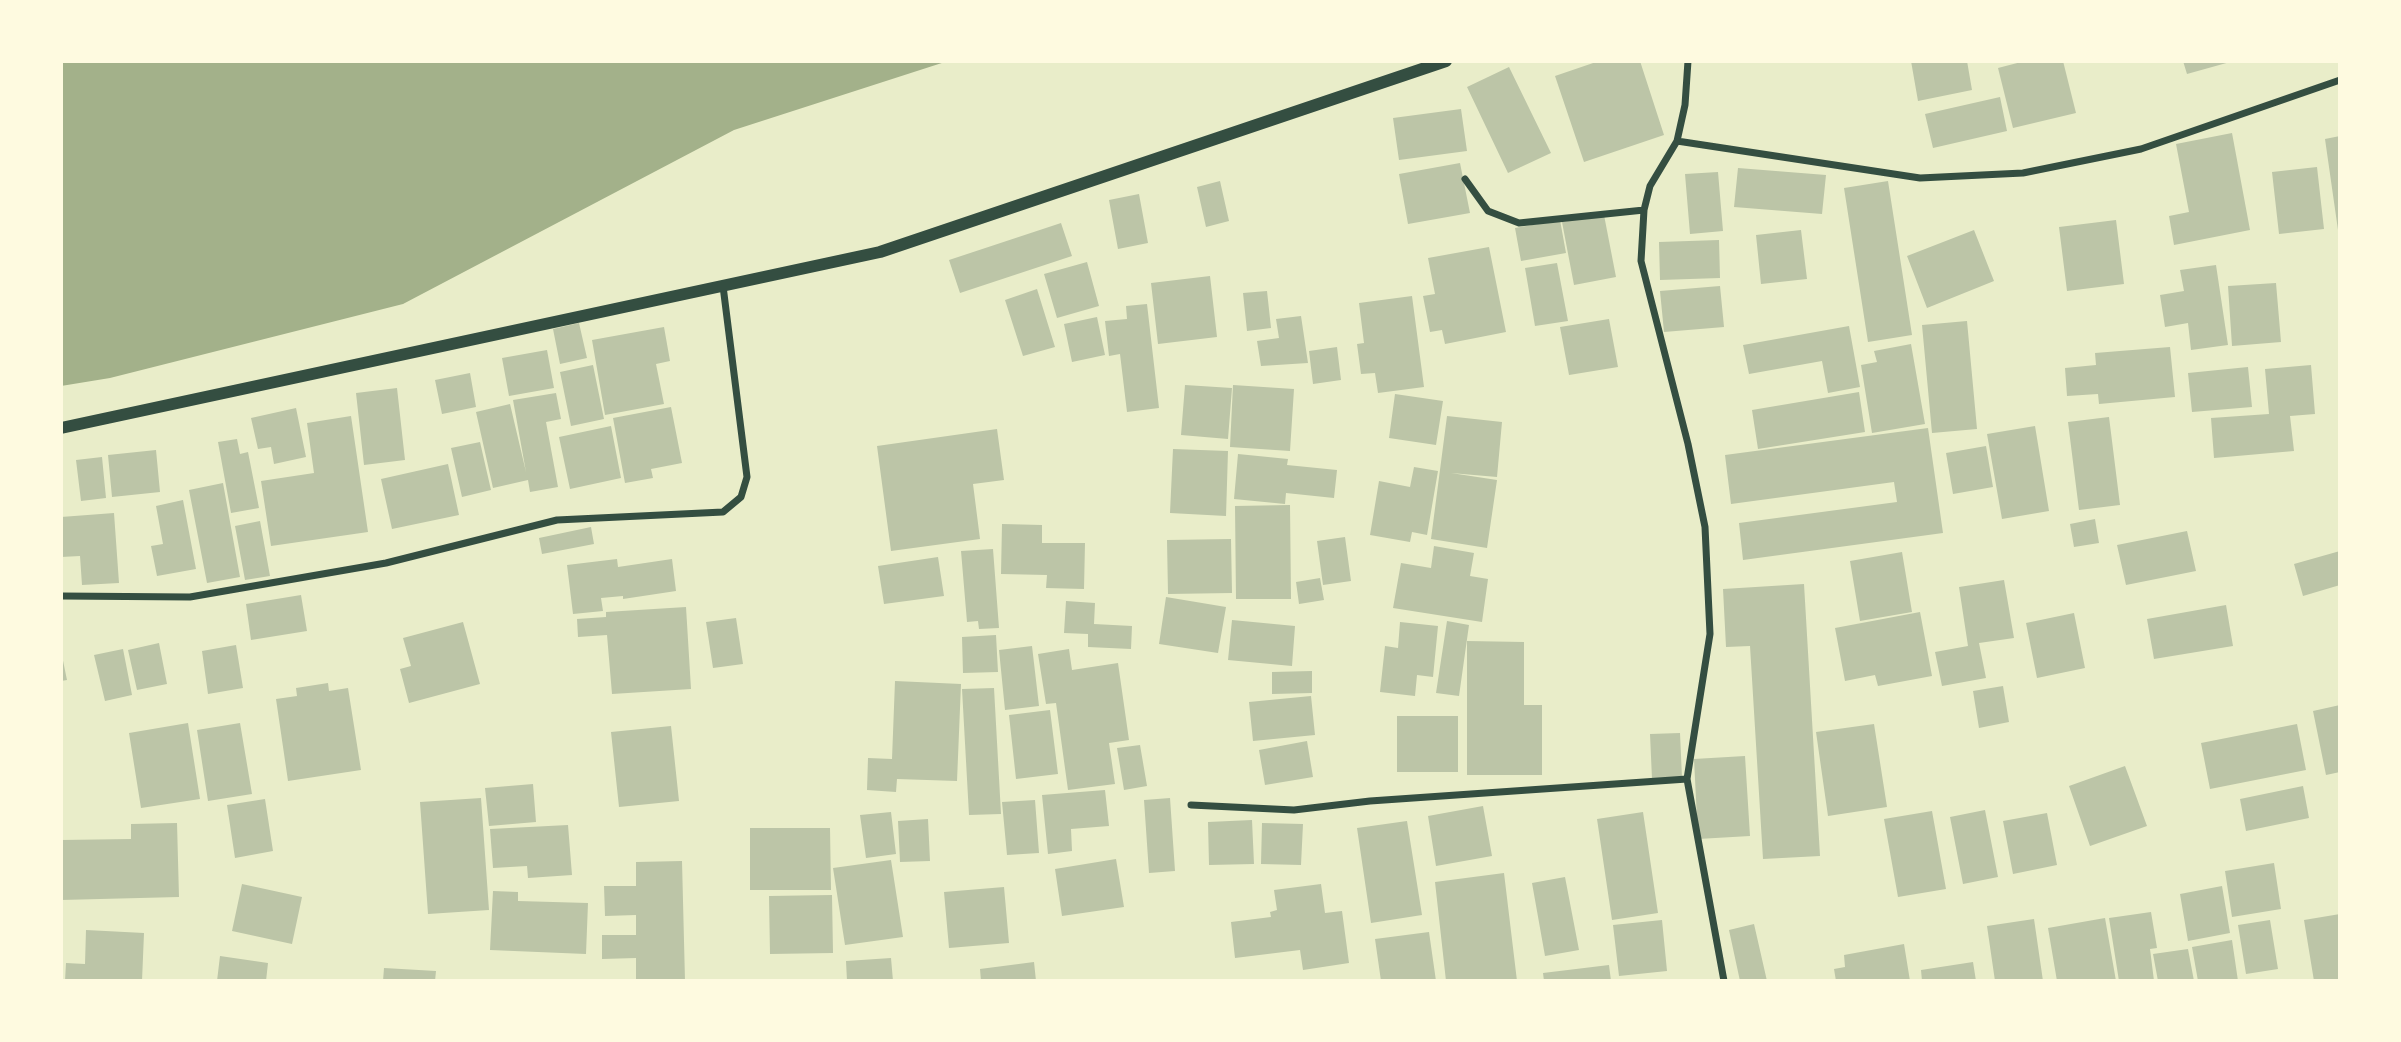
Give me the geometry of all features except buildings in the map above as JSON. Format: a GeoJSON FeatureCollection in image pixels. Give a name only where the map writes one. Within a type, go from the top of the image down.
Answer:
{"type":"FeatureCollection","features":[{"type":"Feature","properties":{"kind":"street"},"geometry":{"type":"LineString","coordinates":[[61,428],[880,252],[1447,61]]}},
{"type":"Feature","properties":{"kind":"street"},"geometry":{"type":"LineString","coordinates":[[1688,61],[1685,105],[1677,141],[1650,187],[1644,210],[1642,261],[1688,444],[1704,527],[1710,634],[1687,779],[1724,981]]}},
{"type":"Feature","properties":{"kind":"street"},"geometry":{"type":"LineString","coordinates":[[1677,141],[1920,178],[2023,173],[2141,149],[2340,80]]}},
{"type":"Feature","properties":{"kind":"street"},"geometry":{"type":"LineString","coordinates":[[1465,179],[1488,211],[1519,223],[1644,210]]}},
{"type":"Feature","properties":{"kind":"street"},"geometry":{"type":"LineString","coordinates":[[61,596],[190,597],[386,563],[557,520],[723,512],[741,497],[747,477],[723,286]]}},
{"type":"Feature","properties":{"kind":"street"},"geometry":{"type":"LineString","coordinates":[[1191,805],[1294,810],[1370,801],[1687,779]]}},
{"type":"Feature","properties":{"kind":"shaded area"},"geometry":{"type":"Polygon","coordinates":[[[61,61],[948,61],[734,130],[403,304],[110,378],[61,386],[61,61]]]}}]}
